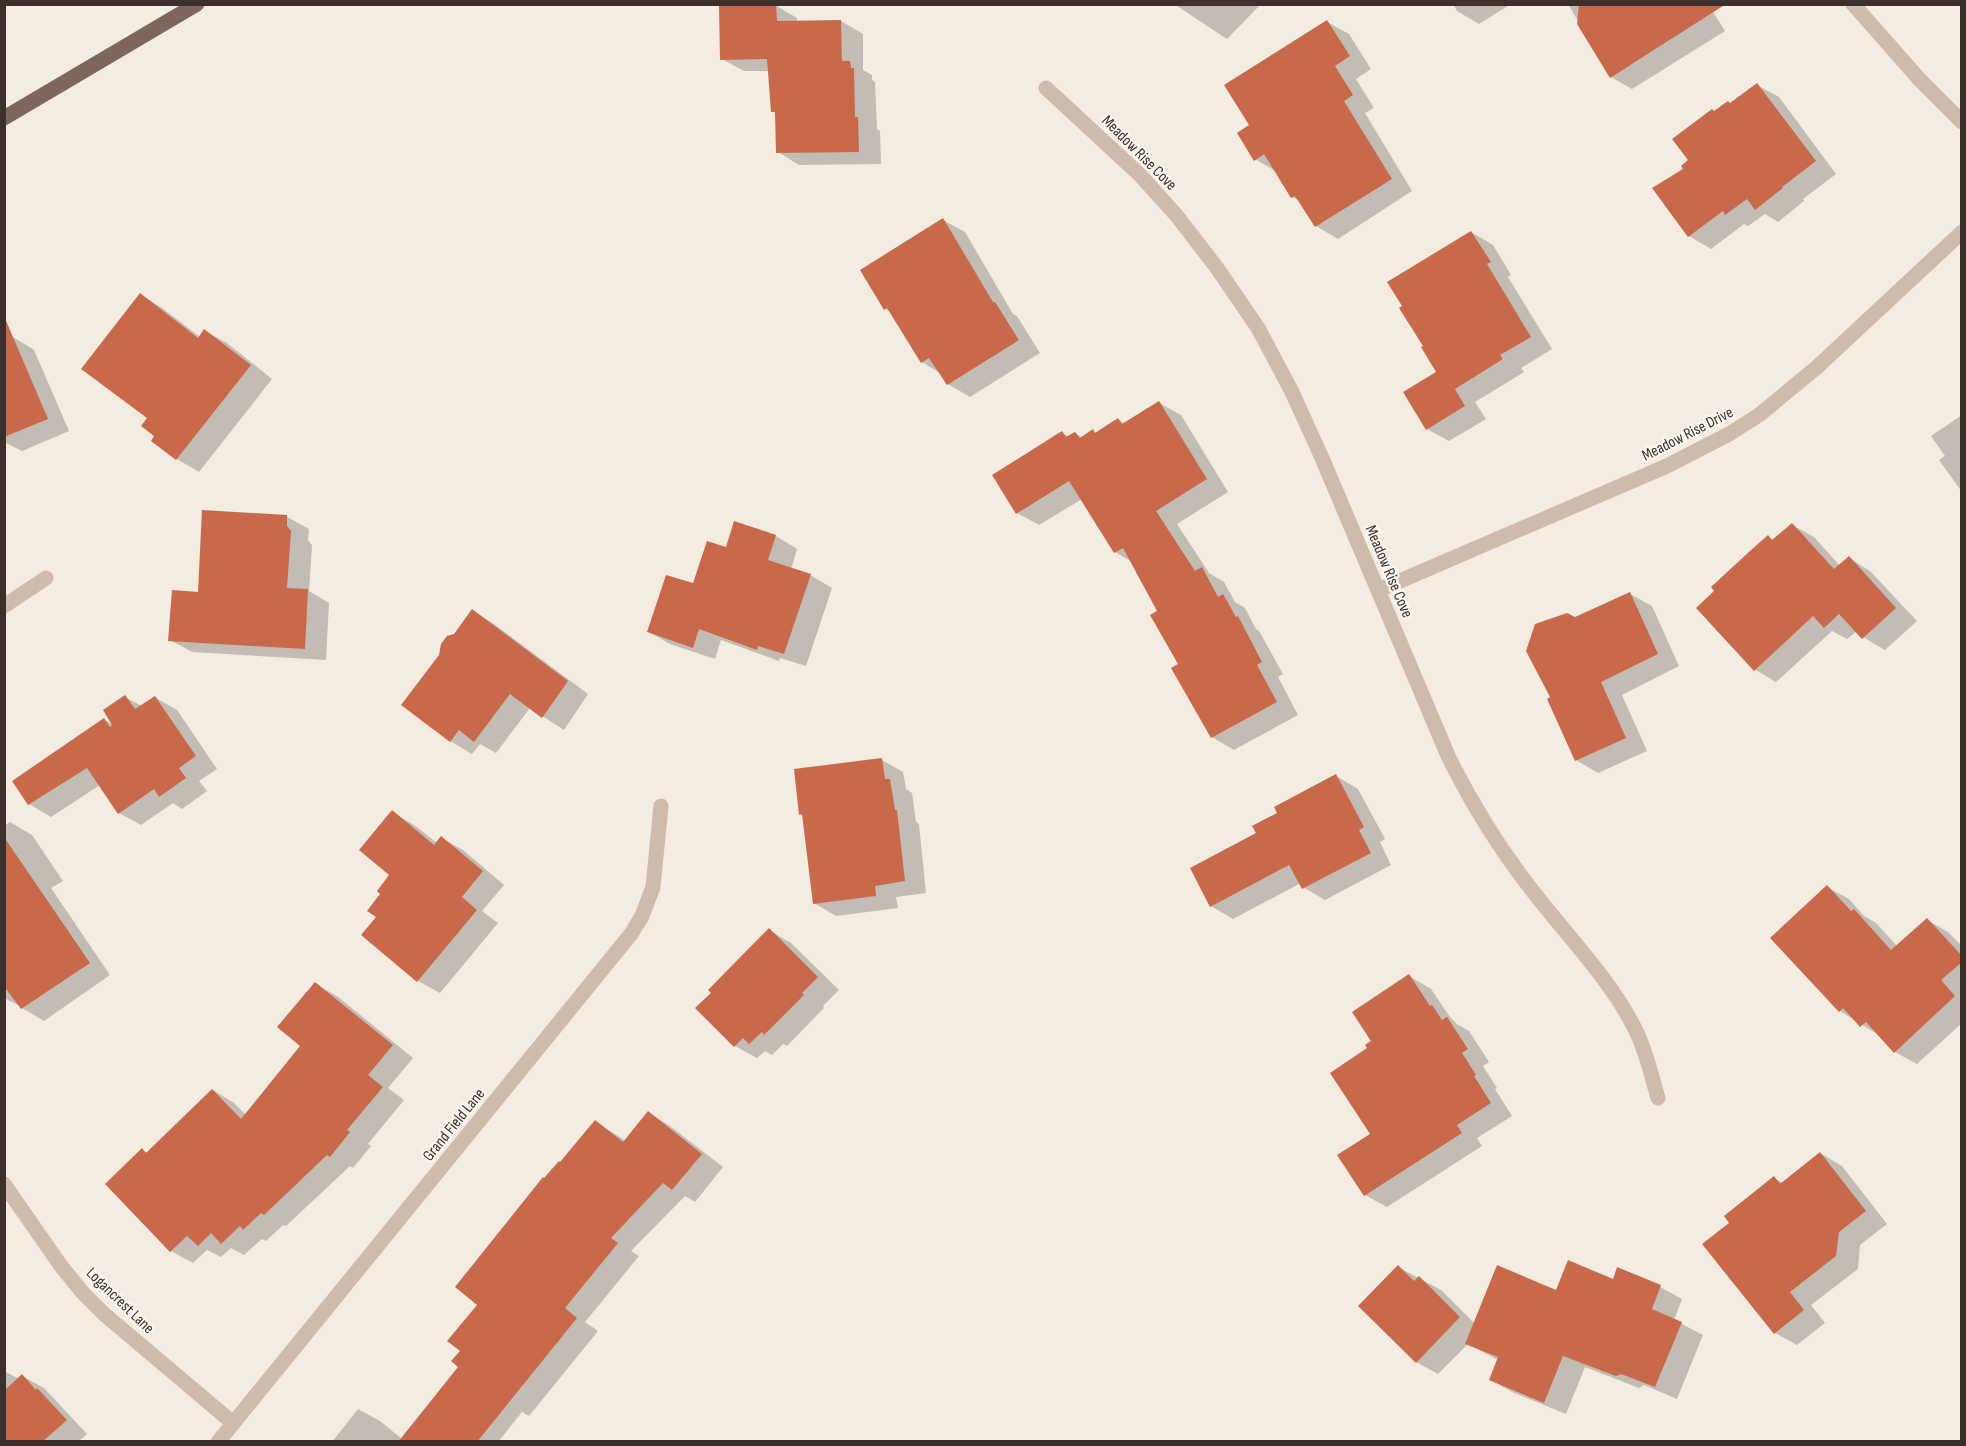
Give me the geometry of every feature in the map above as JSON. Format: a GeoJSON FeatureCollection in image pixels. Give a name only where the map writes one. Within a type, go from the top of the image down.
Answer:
{"type":"FeatureCollection","features":[{"type":"Feature","properties":{"kind":"main road"},"geometry":{"type":"LineString","coordinates":[[4,118],[197,4]]}},
{"type":"Feature","properties":{"kind":"street"},"geometry":{"type":"LineString","coordinates":[[1853,4],[1920,80],[1962,122]]}},
{"type":"Feature","properties":{"kind":"street","name":"Meadow Rise Cove"},"geometry":{"type":"LineString","coordinates":[[1046,88],[1140,175],[1177,216],[1218,268],[1258,328],[1292,392],[1322,458],[1449,758],[1465,790],[1511,863],[1619,1001],[1645,1053],[1658,1098]]}},
{"type":"Feature","properties":{"kind":"street","name":"Meadow Rise Drive"},"geometry":{"type":"LineString","coordinates":[[1379,590],[1667,466],[1729,434],[1759,415],[1816,368],[1962,232]]}},
{"type":"Feature","properties":{"kind":"street"},"geometry":{"type":"LineString","coordinates":[[4,606],[46,578]]}},
{"type":"Feature","properties":{"kind":"street","name":"Grand Field Lane"},"geometry":{"type":"LineString","coordinates":[[218,1442],[631,934],[642,916],[653,886],[661,806]]}},
{"type":"Feature","properties":{"kind":"street","name":"Logancrest Lane"},"geometry":{"type":"LineString","coordinates":[[4,1184],[83,1293],[104,1314],[233,1423]]}},
{"type":"Feature","properties":{"kind":"building"},"geometry":{"type":"Polygon","coordinates":[[[776,4],[777,21],[841,20],[842,61],[850,61],[851,68],[854,68],[855,117],[858,117],[859,152],[776,153],[775,112],[771,112],[767,59],[720,60],[719,5],[776,4]]]}},
{"type":"Feature","properties":{"kind":"building"},"geometry":{"type":"Polygon","coordinates":[[[1579,4],[1726,4],[1610,78],[1577,24],[1579,4]]]}},
{"type":"Feature","properties":{"kind":"building"},"geometry":{"type":"Polygon","coordinates":[[[1327,20],[1350,56],[1335,66],[1353,95],[1344,101],[1392,179],[1315,227],[1295,196],[1291,198],[1264,154],[1254,161],[1237,133],[1249,125],[1224,85],[1327,20]]]}},
{"type":"Feature","properties":{"kind":"building"},"geometry":{"type":"Polygon","coordinates":[[[1757,83],[1816,161],[1755,210],[1747,199],[1725,215],[1723,211],[1688,237],[1652,188],[1683,169],[1681,166],[1688,160],[1672,139],[1712,109],[1714,111],[1728,101],[1730,103],[1757,83]]]}},
{"type":"Feature","properties":{"kind":"building"},"geometry":{"type":"Polygon","coordinates":[[[943,218],[993,302],[1019,340],[947,385],[929,358],[921,363],[887,308],[884,310],[860,270],[943,218]]]}},
{"type":"Feature","properties":{"kind":"building"},"geometry":{"type":"Polygon","coordinates":[[[1471,231],[1491,262],[1487,264],[1531,337],[1500,355],[1503,359],[1455,389],[1465,406],[1426,430],[1403,392],[1436,372],[1399,308],[1402,306],[1387,282],[1471,231]]]}},
{"type":"Feature","properties":{"kind":"building"},"geometry":{"type":"Polygon","coordinates":[[[140,293],[198,338],[204,329],[251,365],[176,460],[151,441],[154,436],[141,426],[147,418],[81,369],[140,293]]]}},
{"type":"Feature","properties":{"kind":"building"},"geometry":{"type":"Polygon","coordinates":[[[4,316],[48,419],[4,437],[4,316]]]}},
{"type":"Feature","properties":{"kind":"building"},"geometry":{"type":"Polygon","coordinates":[[[1159,401],[1207,479],[1156,511],[1195,571],[1202,567],[1218,597],[1223,594],[1236,617],[1238,616],[1262,662],[1257,665],[1277,702],[1211,738],[1171,668],[1178,664],[1150,615],[1157,611],[1123,548],[1114,553],[1069,481],[1016,514],[992,475],[1062,431],[1066,437],[1075,432],[1080,438],[1093,429],[1095,433],[1118,418],[1122,424],[1159,401]]]}},
{"type":"Feature","properties":{"kind":"building"},"geometry":{"type":"Polygon","coordinates":[[[202,510],[287,515],[287,526],[291,531],[287,588],[308,589],[305,649],[168,641],[172,590],[198,592],[202,510]]]}},
{"type":"Feature","properties":{"kind":"building"},"geometry":{"type":"Polygon","coordinates":[[[734,521],[776,535],[768,560],[811,574],[784,654],[758,646],[757,650],[699,629],[693,648],[647,632],[666,575],[693,583],[707,541],[726,547],[734,521]]]}},
{"type":"Feature","properties":{"kind":"building"},"geometry":{"type":"Polygon","coordinates":[[[1792,523],[1834,569],[1849,556],[1896,608],[1862,639],[1839,614],[1824,628],[1813,616],[1754,671],[1696,608],[1714,591],[1711,587],[1768,535],[1772,540],[1792,523]]]}},
{"type":"Feature","properties":{"kind":"building"},"geometry":{"type":"Polygon","coordinates":[[[1630,592],[1658,654],[1601,682],[1626,738],[1575,761],[1547,699],[1550,697],[1526,651],[1535,624],[1567,613],[1575,617],[1630,592]]]}},
{"type":"Feature","properties":{"kind":"building"},"geometry":{"type":"Polygon","coordinates":[[[472,609],[568,681],[542,718],[510,694],[474,742],[459,730],[450,742],[401,705],[439,655],[441,644],[447,636],[454,634],[472,609]]]}},
{"type":"Feature","properties":{"kind":"building"},"geometry":{"type":"Polygon","coordinates":[[[125,695],[135,709],[155,696],[196,756],[179,768],[186,778],[159,797],[154,789],[118,814],[87,768],[28,805],[12,781],[104,718],[110,727],[112,725],[103,710],[125,695]]]}},
{"type":"Feature","properties":{"kind":"building"},"geometry":{"type":"Polygon","coordinates":[[[882,758],[885,779],[890,779],[895,810],[897,810],[905,881],[875,886],[876,896],[813,904],[794,769],[882,758]]]}},
{"type":"Feature","properties":{"kind":"building"},"geometry":{"type":"Polygon","coordinates":[[[1336,774],[1364,827],[1359,830],[1371,853],[1302,889],[1289,865],[1210,907],[1190,868],[1256,833],[1252,826],[1277,813],[1274,807],[1336,774]]]}},
{"type":"Feature","properties":{"kind":"building"},"geometry":{"type":"Polygon","coordinates":[[[392,810],[434,845],[441,836],[483,871],[462,897],[477,910],[417,982],[361,935],[376,917],[367,911],[380,894],[377,891],[389,875],[359,850],[392,810]]]}},
{"type":"Feature","properties":{"kind":"building"},"geometry":{"type":"Polygon","coordinates":[[[4,837],[90,963],[21,1009],[4,986],[4,837]]]}},
{"type":"Feature","properties":{"kind":"building"},"geometry":{"type":"Polygon","coordinates":[[[1827,885],[1851,911],[1854,909],[1891,950],[1927,918],[1962,956],[1962,962],[1941,980],[1955,996],[1894,1053],[1866,1022],[1860,1027],[1843,1008],[1839,1012],[1770,938],[1827,885]]]}},
{"type":"Feature","properties":{"kind":"building"},"geometry":{"type":"Polygon","coordinates":[[[769,928],[818,977],[802,993],[804,995],[764,1035],[762,1032],[749,1044],[743,1038],[734,1047],[695,1008],[711,993],[708,990],[769,928]]]}},
{"type":"Feature","properties":{"kind":"building"},"geometry":{"type":"Polygon","coordinates":[[[1409,974],[1442,1020],[1447,1017],[1468,1049],[1462,1053],[1491,1103],[1457,1125],[1462,1133],[1364,1196],[1337,1155],[1370,1134],[1330,1073],[1367,1048],[1365,1045],[1371,1041],[1352,1012],[1409,974]]]}},
{"type":"Feature","properties":{"kind":"building"},"geometry":{"type":"Polygon","coordinates":[[[315,982],[393,1045],[368,1075],[383,1087],[347,1130],[350,1132],[330,1157],[327,1155],[264,1215],[261,1213],[243,1230],[240,1226],[221,1244],[211,1233],[198,1246],[187,1236],[170,1252],[105,1184],[142,1148],[146,1153],[212,1089],[241,1119],[300,1046],[277,1027],[315,982]]]}},
{"type":"Feature","properties":{"kind":"building"},"geometry":{"type":"Polygon","coordinates":[[[648,1111],[702,1154],[672,1190],[663,1183],[611,1238],[618,1243],[565,1308],[577,1318],[477,1442],[398,1442],[458,1367],[451,1361],[460,1351],[447,1341],[477,1305],[455,1287],[543,1177],[560,1162],[595,1120],[623,1142],[648,1111]]]}},
{"type":"Feature","properties":{"kind":"building"},"geometry":{"type":"Polygon","coordinates":[[[1820,1152],[1866,1211],[1839,1232],[1836,1256],[1790,1292],[1804,1310],[1774,1334],[1702,1244],[1729,1223],[1724,1216],[1774,1176],[1780,1184],[1820,1152]]]}},
{"type":"Feature","properties":{"kind":"building"},"geometry":{"type":"Polygon","coordinates":[[[1568,1260],[1613,1279],[1617,1267],[1661,1285],[1652,1309],[1682,1322],[1655,1387],[1621,1374],[1616,1376],[1563,1356],[1544,1403],[1489,1380],[1498,1357],[1465,1344],[1497,1265],[1556,1290],[1568,1260]]]}},
{"type":"Feature","properties":{"kind":"building"},"geometry":{"type":"Polygon","coordinates":[[[1398,1265],[1414,1281],[1419,1276],[1460,1317],[1416,1363],[1358,1306],[1398,1265]]]}},
{"type":"Feature","properties":{"kind":"building"},"geometry":{"type":"Polygon","coordinates":[[[22,1374],[67,1420],[42,1442],[4,1442],[4,1391],[22,1374]]]}}]}
